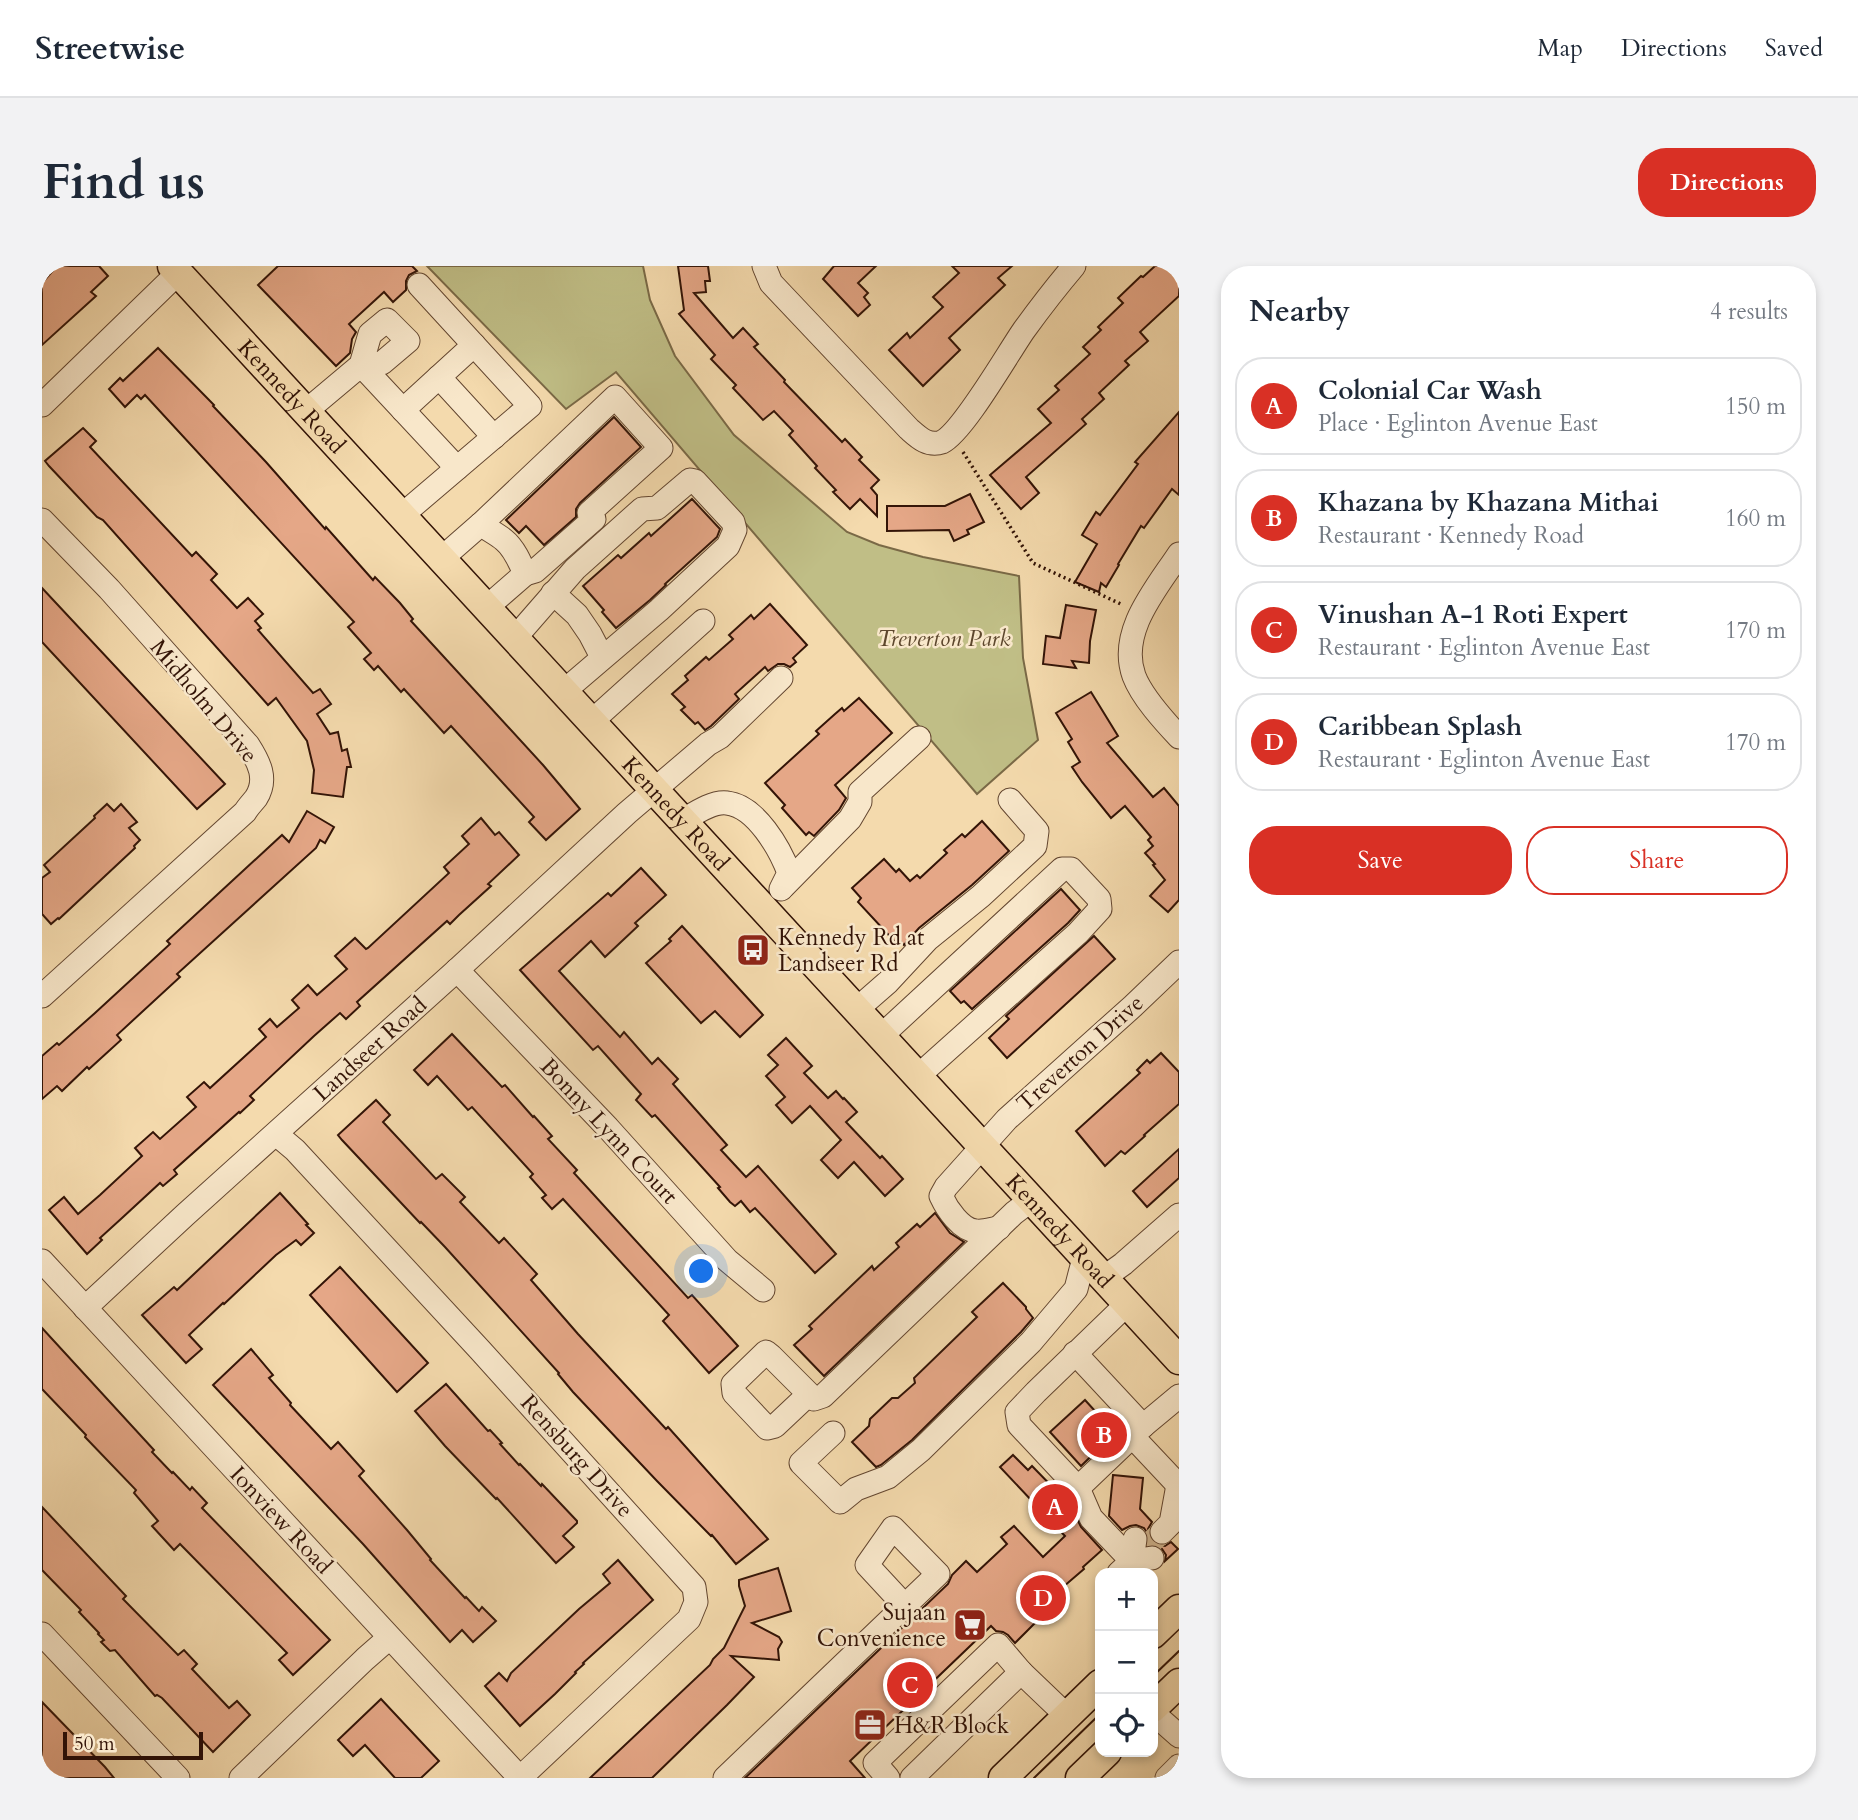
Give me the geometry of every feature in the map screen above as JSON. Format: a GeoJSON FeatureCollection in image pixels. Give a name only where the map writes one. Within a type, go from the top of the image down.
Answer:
{"type":"FeatureCollection","features":[{"type":"Feature","properties":{"kind":"main road","name":"Kennedy Road"},"geometry":{"type":"LineString","coordinates":[[175,270],[1179,1360]]}},
{"type":"Feature","properties":{"kind":"main road"},"geometry":{"type":"LineString","coordinates":[[1158,1703],[1179,1683]]}},
{"type":"Feature","properties":{"kind":"main road"},"geometry":{"type":"LineString","coordinates":[[1003,1778],[1095,1689]]}},
{"type":"Feature","properties":{"kind":"main road"},"geometry":{"type":"LineString","coordinates":[[1080,1778],[1102,1757]]}},
{"type":"Feature","properties":{"kind":"street"},"geometry":{"type":"LineString","coordinates":[[764,266],[771,283],[909,429],[925,442],[939,443],[952,436],[964,421],[1024,331],[1074,266]]}},
{"type":"Feature","properties":{"kind":"street"},"geometry":{"type":"LineString","coordinates":[[42,405],[175,270]]}},
{"type":"Feature","properties":{"kind":"street"},"geometry":{"type":"LineString","coordinates":[[401,516],[530,406],[419,285]]}},
{"type":"Feature","properties":{"kind":"street"},"geometry":{"type":"LineString","coordinates":[[403,410],[474,345]]}},
{"type":"Feature","properties":{"kind":"street"},"geometry":{"type":"LineString","coordinates":[[305,412],[361,365],[457,468]]}},
{"type":"Feature","properties":{"kind":"street"},"geometry":{"type":"LineString","coordinates":[[439,377],[494,437]]}},
{"type":"Feature","properties":{"kind":"street"},"geometry":{"type":"LineString","coordinates":[[441,559],[615,397],[661,448],[589,513],[594,519],[535,571],[526,573],[486,608]]}},
{"type":"Feature","properties":{"kind":"street"},"geometry":{"type":"LineString","coordinates":[[514,639],[575,569],[642,509],[657,508],[690,480],[695,481],[733,522],[735,530],[728,547],[563,692]]}},
{"type":"Feature","properties":{"kind":"street","name":"Midholm Drive"},"geometry":{"type":"LineString","coordinates":[[42,520],[109,589],[248,745],[262,775],[259,793],[245,812],[42,996]]}},
{"type":"Feature","properties":{"kind":"street"},"geometry":{"type":"LineString","coordinates":[[481,524],[504,540],[526,573]]}},
{"type":"Feature","properties":{"kind":"street"},"geometry":{"type":"LineString","coordinates":[[1179,554],[1141,613],[1132,635],[1130,659],[1141,690],[1179,737]]}},
{"type":"Feature","properties":{"kind":"street"},"geometry":{"type":"LineString","coordinates":[[553,593],[577,615],[602,657]]}},
{"type":"Feature","properties":{"kind":"street"},"geometry":{"type":"LineString","coordinates":[[591,722],[703,621]]}},
{"type":"Feature","properties":{"kind":"street","name":"Landseer Road"},"geometry":{"type":"LineString","coordinates":[[85,1308],[653,790],[720,737],[781,678]]}},
{"type":"Feature","properties":{"kind":"street"},"geometry":{"type":"LineString","coordinates":[[762,908],[850,819],[860,802],[860,792],[919,738]]}},
{"type":"Feature","properties":{"kind":"street"},"geometry":{"type":"LineString","coordinates":[[856,1010],[888,982],[928,939],[981,896],[1035,846],[1037,831],[1010,800]]}},
{"type":"Feature","properties":{"kind":"street"},"geometry":{"type":"LineString","coordinates":[[682,821],[707,807],[725,802],[739,806],[755,818],[771,837],[789,873],[783,887]]}},
{"type":"Feature","properties":{"kind":"street"},"geometry":{"type":"LineString","coordinates":[[880,1037],[1062,869],[1071,869],[1098,899],[1100,909],[1078,933],[917,1077]]}},
{"type":"Feature","properties":{"kind":"street","name":"Treverton Drive"},"geometry":{"type":"LineString","coordinates":[[992,1229],[968,1229],[947,1208],[941,1196],[946,1187],[1007,1119],[1179,962]]}},
{"type":"Feature","properties":{"kind":"street","name":"Bonny Lynn Court"},"geometry":{"type":"LineString","coordinates":[[457,970],[608,1128],[727,1260],[763,1290]]}},
{"type":"Feature","properties":{"kind":"street","name":"Rensburg Drive"},"geometry":{"type":"LineString","coordinates":[[276,1134],[295,1150],[452,1320],[694,1587],[696,1602],[689,1619],[520,1778]]}},
{"type":"Feature","properties":{"kind":"street"},"geometry":{"type":"LineString","coordinates":[[809,1394],[814,1399],[823,1396],[992,1229],[1031,1200]]}},
{"type":"Feature","properties":{"kind":"street"},"geometry":{"type":"LineString","coordinates":[[1102,1279],[1179,1215]]}},
{"type":"Feature","properties":{"kind":"street"},"geometry":{"type":"LineString","coordinates":[[834,1433],[801,1463],[839,1502],[856,1489],[888,1477],[921,1450],[1031,1342],[1076,1289],[1084,1258]]}},
{"type":"Feature","properties":{"kind":"street","name":"Ionview Road"},"geometry":{"type":"LineString","coordinates":[[42,1261],[520,1778]]}},
{"type":"Feature","properties":{"kind":"street"},"geometry":{"type":"LineString","coordinates":[[1126,1305],[1035,1391],[1017,1412],[1019,1425],[1078,1488],[1091,1518],[1136,1556]]}},
{"type":"Feature","properties":{"kind":"street"},"geometry":{"type":"LineString","coordinates":[[1075,1353],[1179,1485],[1167,1529]]}},
{"type":"Feature","properties":{"kind":"street"},"geometry":{"type":"LineString","coordinates":[[1078,1488],[1137,1431],[1179,1396]]}},
{"type":"Feature","properties":{"kind":"street"},"geometry":{"type":"LineString","coordinates":[[725,1778],[905,1606]]}},
{"type":"Feature","properties":{"kind":"street"},"geometry":{"type":"LineString","coordinates":[[42,1634],[178,1778]]}},
{"type":"Feature","properties":{"kind":"street"},"geometry":{"type":"LineString","coordinates":[[241,1778],[389,1638]]}},
{"type":"Feature","properties":{"kind":"street"},"geometry":{"type":"LineString","coordinates":[[888,1778],[875,1763],[998,1645],[1021,1672],[1067,1716]]}},
{"type":"Feature","properties":{"kind":"street"},"geometry":{"type":"LineString","coordinates":[[912,1778],[1021,1672]]}},
{"type":"Feature","properties":{"kind":"street"},"geometry":{"type":"LineString","coordinates":[[1158,1717],[1179,1736]]}},
{"type":"Feature","properties":{"kind":"street"},"geometry":{"type":"LineString","coordinates":[[1167,1778],[1179,1766]]}},
{"type":"Feature","properties":{"kind":"path"},"geometry":{"type":"LineString","coordinates":[[952,436],[1033,563],[1141,613]]}},
{"type":"Feature","properties":{"kind":"green space","name":"Treverton Park"},"geometry":{"type":"Polygon","coordinates":[[[427,266],[643,266],[650,300],[675,356],[734,435],[847,532],[879,545],[923,557],[1019,576],[1023,658],[1038,740],[977,794],[616,372],[566,409],[427,266]]]}},
{"type":"Feature","properties":{"kind":"building"},"geometry":{"type":"Polygon","coordinates":[[[57,266],[99,266],[108,276],[91,292],[96,296],[42,345],[42,283],[57,266]]]}},
{"type":"Feature","properties":{"kind":"building"},"geometry":{"type":"Polygon","coordinates":[[[278,266],[412,266],[417,271],[409,275],[406,290],[393,302],[384,292],[349,324],[356,332],[350,353],[336,366],[258,285],[278,266]]]}},
{"type":"Feature","properties":{"kind":"building"},"geometry":{"type":"Polygon","coordinates":[[[678,266],[708,266],[710,281],[705,281],[706,292],[694,293],[733,338],[743,328],[758,344],[754,347],[784,382],[842,442],[845,439],[862,457],[859,460],[879,480],[871,488],[877,495],[877,516],[860,499],[850,509],[833,492],[836,490],[789,435],[793,431],[774,411],[763,420],[733,388],[736,385],[711,359],[715,355],[679,314],[684,310],[678,266]]]}},
{"type":"Feature","properties":{"kind":"building"},"geometry":{"type":"Polygon","coordinates":[[[834,266],[876,266],[858,283],[868,293],[864,297],[870,305],[858,316],[823,279],[834,266]]]}},
{"type":"Feature","properties":{"kind":"building"},"geometry":{"type":"Polygon","coordinates":[[[952,266],[1012,266],[998,278],[1005,285],[949,338],[960,350],[923,386],[889,350],[907,333],[910,338],[943,307],[933,297],[959,273],[952,266]]]}},
{"type":"Feature","properties":{"kind":"building"},"geometry":{"type":"Polygon","coordinates":[[[1155,266],[1179,266],[1179,296],[1140,332],[1148,341],[1125,361],[1129,365],[1099,393],[1104,399],[1082,419],[1086,424],[1026,477],[1039,493],[1021,509],[990,475],[1051,423],[1038,409],[1059,390],[1055,386],[1090,354],[1083,347],[1101,330],[1098,327],[1123,303],[1118,298],[1155,266]]]}},
{"type":"Feature","properties":{"kind":"building"},"geometry":{"type":"Polygon","coordinates":[[[158,348],[214,405],[373,580],[375,577],[400,603],[413,619],[411,621],[580,809],[546,840],[529,822],[534,817],[451,726],[444,733],[404,689],[401,692],[378,666],[374,670],[364,659],[371,653],[348,627],[354,622],[145,395],[141,399],[137,395],[125,407],[109,389],[120,378],[123,381],[158,348]]]}},
{"type":"Feature","properties":{"kind":"building"},"geometry":{"type":"Polygon","coordinates":[[[1179,412],[1179,495],[1172,489],[1144,528],[1141,526],[1106,587],[1101,583],[1099,592],[1075,582],[1097,544],[1082,535],[1096,512],[1100,515],[1138,464],[1135,462],[1179,412]]]}},
{"type":"Feature","properties":{"kind":"building"},"geometry":{"type":"Polygon","coordinates":[[[614,417],[641,447],[580,503],[576,509],[576,517],[544,545],[526,526],[519,533],[506,520],[614,417]]]}},
{"type":"Feature","properties":{"kind":"building"},"geometry":{"type":"Polygon","coordinates":[[[83,428],[96,441],[90,447],[192,556],[196,552],[217,574],[211,580],[237,608],[248,598],[263,614],[255,621],[261,628],[258,630],[313,693],[320,689],[331,704],[317,714],[330,734],[338,732],[342,751],[347,749],[351,767],[347,767],[343,797],[312,793],[314,770],[307,741],[276,698],[268,705],[103,520],[97,517],[45,461],[83,428]]]}},
{"type":"Feature","properties":{"kind":"building"},"geometry":{"type":"Polygon","coordinates":[[[970,494],[984,522],[967,530],[969,534],[954,541],[949,530],[887,531],[887,506],[945,506],[970,494]]]}},
{"type":"Feature","properties":{"kind":"building"},"geometry":{"type":"Polygon","coordinates":[[[692,499],[720,529],[717,537],[616,628],[583,586],[618,555],[621,558],[649,533],[651,536],[692,499]]]}},
{"type":"Feature","properties":{"kind":"building"},"geometry":{"type":"Polygon","coordinates":[[[42,588],[225,784],[197,809],[42,642],[42,588]]]}},
{"type":"Feature","properties":{"kind":"building"},"geometry":{"type":"Polygon","coordinates":[[[770,604],[807,645],[793,658],[796,662],[790,667],[778,664],[768,671],[765,667],[735,694],[739,699],[705,730],[681,710],[685,707],[672,694],[688,680],[685,676],[706,657],[709,660],[733,639],[729,635],[751,615],[754,619],[770,604]]]}},
{"type":"Feature","properties":{"kind":"building"},"geometry":{"type":"Polygon","coordinates":[[[1066,605],[1096,610],[1089,663],[1072,661],[1076,668],[1043,664],[1046,636],[1060,638],[1066,605]]]}},
{"type":"Feature","properties":{"kind":"building"},"geometry":{"type":"Polygon","coordinates":[[[1091,692],[1118,736],[1107,743],[1153,797],[1164,788],[1179,806],[1179,900],[1168,912],[1150,896],[1165,880],[1145,853],[1153,846],[1148,840],[1151,837],[1125,806],[1111,818],[1072,767],[1080,762],[1068,742],[1072,739],[1056,713],[1091,692]]]}},
{"type":"Feature","properties":{"kind":"building"},"geometry":{"type":"Polygon","coordinates":[[[859,698],[892,733],[835,785],[846,798],[839,810],[814,836],[809,832],[806,835],[782,808],[785,805],[765,783],[819,734],[816,731],[842,708],[844,711],[859,698]]]}},
{"type":"Feature","properties":{"kind":"building"},"geometry":{"type":"Polygon","coordinates":[[[107,804],[114,811],[121,804],[137,822],[129,828],[140,840],[135,848],[51,924],[42,914],[42,878],[50,872],[44,865],[107,804]]]}},
{"type":"Feature","properties":{"kind":"building"},"geometry":{"type":"Polygon","coordinates":[[[307,811],[334,827],[325,843],[320,840],[316,848],[177,974],[180,977],[117,1035],[121,1040],[89,1069],[87,1067],[62,1091],[57,1086],[42,1099],[42,1056],[57,1043],[59,1045],[170,944],[167,941],[282,835],[289,842],[307,811]]]}},
{"type":"Feature","properties":{"kind":"building"},"geometry":{"type":"Polygon","coordinates":[[[481,818],[495,835],[499,832],[519,855],[488,884],[491,886],[450,924],[447,921],[357,1002],[360,1006],[346,1019],[340,1013],[314,1036],[250,1096],[254,1100],[174,1170],[177,1174],[163,1186],[160,1183],[100,1238],[102,1240],[87,1254],[49,1210],[64,1197],[78,1214],[100,1195],[142,1156],[135,1148],[153,1132],[160,1139],[196,1107],[187,1097],[204,1082],[210,1088],[266,1037],[259,1029],[270,1019],[277,1027],[299,1008],[292,1000],[308,985],[317,995],[347,969],[335,956],[355,938],[368,948],[449,873],[444,867],[469,844],[462,836],[481,818]]]}},
{"type":"Feature","properties":{"kind":"building"},"geometry":{"type":"Polygon","coordinates":[[[982,821],[1009,851],[919,928],[904,945],[900,941],[897,944],[858,902],[861,898],[852,888],[884,859],[896,872],[899,869],[910,881],[917,875],[920,878],[947,853],[944,850],[962,834],[965,837],[982,821]]]}},
{"type":"Feature","properties":{"kind":"building"},"geometry":{"type":"Polygon","coordinates":[[[641,868],[666,895],[635,923],[638,926],[605,957],[591,941],[559,971],[620,1037],[624,1032],[652,1064],[658,1058],[678,1079],[673,1084],[727,1145],[721,1150],[746,1177],[758,1166],[836,1254],[815,1273],[755,1208],[750,1212],[741,1201],[735,1206],[730,1202],[718,1188],[720,1187],[655,1115],[652,1117],[636,1100],[641,1094],[598,1046],[593,1050],[520,970],[608,893],[611,896],[641,868]]]}},
{"type":"Feature","properties":{"kind":"building"},"geometry":{"type":"Polygon","coordinates":[[[1061,889],[1080,910],[972,1009],[964,1001],[961,1003],[950,991],[1061,889]]]}},
{"type":"Feature","properties":{"kind":"building"},"geometry":{"type":"Polygon","coordinates":[[[682,926],[763,1015],[740,1037],[715,1011],[701,1023],[646,963],[671,941],[669,939],[682,926]]]}},
{"type":"Feature","properties":{"kind":"building"},"geometry":{"type":"Polygon","coordinates":[[[1094,936],[1115,959],[1007,1058],[989,1038],[1009,1019],[1006,1016],[1094,936]]]}},
{"type":"Feature","properties":{"kind":"building"},"geometry":{"type":"Polygon","coordinates":[[[452,1034],[502,1087],[505,1085],[534,1116],[552,1136],[548,1139],[577,1170],[574,1173],[688,1298],[692,1295],[738,1346],[709,1373],[663,1321],[669,1315],[563,1199],[552,1209],[542,1198],[546,1195],[530,1177],[533,1174],[472,1107],[468,1110],[437,1076],[428,1085],[414,1070],[452,1034]]]}},
{"type":"Feature","properties":{"kind":"building"},"geometry":{"type":"Polygon","coordinates":[[[786,1038],[812,1066],[804,1073],[828,1098],[836,1091],[844,1098],[857,1112],[846,1122],[903,1179],[885,1196],[854,1162],[838,1178],[821,1160],[841,1140],[810,1106],[792,1123],[776,1105],[785,1097],[766,1076],[778,1065],[768,1055],[786,1038]]]}},
{"type":"Feature","properties":{"kind":"building"},"geometry":{"type":"Polygon","coordinates":[[[1161,1053],[1179,1072],[1179,1104],[1125,1154],[1121,1151],[1105,1166],[1076,1131],[1140,1073],[1137,1070],[1147,1060],[1150,1063],[1161,1053]]]}},
{"type":"Feature","properties":{"kind":"building"},"geometry":{"type":"Polygon","coordinates":[[[376,1100],[390,1115],[383,1122],[436,1179],[442,1174],[465,1197],[460,1202],[499,1243],[504,1238],[537,1274],[531,1280],[578,1334],[666,1429],[668,1427],[768,1539],[736,1564],[712,1535],[573,1392],[445,1247],[342,1140],[338,1135],[376,1100]]]}},
{"type":"Feature","properties":{"kind":"building"},"geometry":{"type":"Polygon","coordinates":[[[1179,1149],[1179,1178],[1147,1207],[1133,1191],[1179,1149]]]}},
{"type":"Feature","properties":{"kind":"building"},"geometry":{"type":"Polygon","coordinates":[[[280,1193],[314,1233],[301,1245],[296,1240],[276,1255],[189,1335],[202,1349],[186,1363],[142,1315],[174,1287],[177,1290],[280,1193]]]}},
{"type":"Feature","properties":{"kind":"building"},"geometry":{"type":"Polygon","coordinates":[[[935,1213],[950,1233],[964,1242],[824,1376],[794,1345],[812,1329],[809,1326],[872,1266],[874,1270],[899,1247],[896,1243],[917,1224],[920,1227],[935,1213]]]}},
{"type":"Feature","properties":{"kind":"building"},"geometry":{"type":"Polygon","coordinates":[[[340,1267],[428,1363],[397,1392],[310,1295],[340,1267]]]}},
{"type":"Feature","properties":{"kind":"building"},"geometry":{"type":"Polygon","coordinates":[[[1003,1283],[1033,1318],[912,1440],[876,1467],[852,1442],[869,1426],[870,1419],[892,1398],[898,1398],[915,1383],[914,1378],[977,1317],[972,1312],[1003,1283]]]}},
{"type":"Feature","properties":{"kind":"building"},"geometry":{"type":"Polygon","coordinates":[[[42,1328],[154,1450],[152,1452],[207,1503],[202,1508],[330,1640],[293,1675],[279,1660],[287,1653],[180,1544],[174,1550],[152,1526],[158,1521],[134,1493],[136,1490],[42,1389],[42,1328]]]}},
{"type":"Feature","properties":{"kind":"building"},"geometry":{"type":"Polygon","coordinates":[[[251,1349],[273,1375],[269,1378],[290,1405],[331,1449],[338,1442],[364,1471],[359,1476],[430,1560],[479,1611],[482,1607],[496,1621],[473,1642],[462,1630],[450,1642],[363,1544],[213,1385],[251,1349]]]}},
{"type":"Feature","properties":{"kind":"building"},"geometry":{"type":"Polygon","coordinates":[[[446,1384],[502,1443],[500,1444],[519,1465],[541,1486],[542,1484],[577,1521],[563,1536],[574,1547],[556,1563],[415,1411],[446,1384]]]}},
{"type":"Feature","properties":{"kind":"building"},"geometry":{"type":"Polygon","coordinates":[[[1085,1400],[1115,1433],[1081,1466],[1050,1432],[1085,1400]]]}},
{"type":"Feature","properties":{"kind":"building"},"geometry":{"type":"Polygon","coordinates":[[[1013,1455],[1028,1470],[1032,1466],[1071,1506],[1081,1527],[1102,1550],[1049,1599],[1054,1604],[1015,1643],[1008,1635],[991,1626],[850,1761],[865,1778],[745,1778],[948,1584],[952,1575],[966,1561],[977,1572],[1007,1544],[1001,1537],[1014,1526],[1043,1557],[1065,1536],[1000,1467],[1013,1455]]]}},
{"type":"Feature","properties":{"kind":"building"},"geometry":{"type":"Polygon","coordinates":[[[1113,1475],[1143,1478],[1140,1509],[1152,1522],[1148,1529],[1149,1536],[1158,1545],[1165,1546],[1171,1542],[1178,1549],[1165,1561],[1166,1555],[1162,1549],[1148,1544],[1148,1534],[1144,1528],[1136,1525],[1122,1530],[1109,1516],[1113,1475]]]}},
{"type":"Feature","properties":{"kind":"building"},"geometry":{"type":"Polygon","coordinates":[[[42,1507],[126,1596],[123,1599],[178,1655],[184,1650],[197,1664],[192,1669],[229,1708],[237,1701],[250,1715],[213,1752],[162,1698],[155,1696],[115,1650],[110,1651],[101,1642],[104,1640],[79,1612],[81,1610],[42,1570],[42,1507]]]}},
{"type":"Feature","properties":{"kind":"building"},"geometry":{"type":"Polygon","coordinates":[[[618,1560],[653,1600],[583,1663],[555,1694],[520,1726],[485,1686],[499,1673],[507,1681],[511,1673],[610,1583],[603,1574],[618,1560]]]}},
{"type":"Feature","properties":{"kind":"building"},"geometry":{"type":"Polygon","coordinates":[[[778,1568],[791,1611],[752,1623],[779,1637],[782,1642],[778,1649],[779,1660],[731,1656],[754,1677],[652,1778],[590,1778],[710,1665],[724,1648],[745,1606],[739,1580],[778,1568]]]}},
{"type":"Feature","properties":{"kind":"building"},"geometry":{"type":"Polygon","coordinates":[[[381,1699],[439,1761],[421,1778],[395,1778],[365,1745],[353,1756],[338,1740],[381,1699]]]}},
{"type":"Feature","properties":{"kind":"building"},"geometry":{"type":"Polygon","coordinates":[[[42,1702],[114,1778],[56,1778],[42,1763],[42,1702]]]}},
{"type":"Feature","properties":{"kind":"tunnel"},"geometry":{"type":"LineString","coordinates":[[1144,1549],[1162,1532]]}},
{"type":"Feature","properties":{"kind":"tram line"},"geometry":{"type":"LineString","coordinates":[[1158,1671],[1179,1651]]}},
{"type":"Feature","properties":{"kind":"tram line"},"geometry":{"type":"LineString","coordinates":[[1034,1778],[1095,1719]]}},
{"type":"Feature","properties":{"kind":"place","name":"Kennedy Rd at Landseer Rd"},"geometry":{"type":"Point","coordinates":[753,950]}},
{"type":"Feature","properties":{"kind":"place","name":"Khazana by Khazana Mithai"},"geometry":{"type":"Point","coordinates":[1104,1435]}},
{"type":"Feature","properties":{"kind":"place","name":"Colonial Car Wash"},"geometry":{"type":"Point","coordinates":[1055,1507]}},
{"type":"Feature","properties":{"kind":"place","name":"Caribbean Splash"},"geometry":{"type":"Point","coordinates":[1043,1598]}},
{"type":"Feature","properties":{"kind":"place","name":"Sujaan Convenience"},"geometry":{"type":"Point","coordinates":[970,1625]}},
{"type":"Feature","properties":{"kind":"place","name":"Vinushan A-1 Roti Expert"},"geometry":{"type":"Point","coordinates":[910,1685]}},
{"type":"Feature","properties":{"kind":"place","name":"H&R Block"},"geometry":{"type":"Point","coordinates":[870,1725]}}]}
